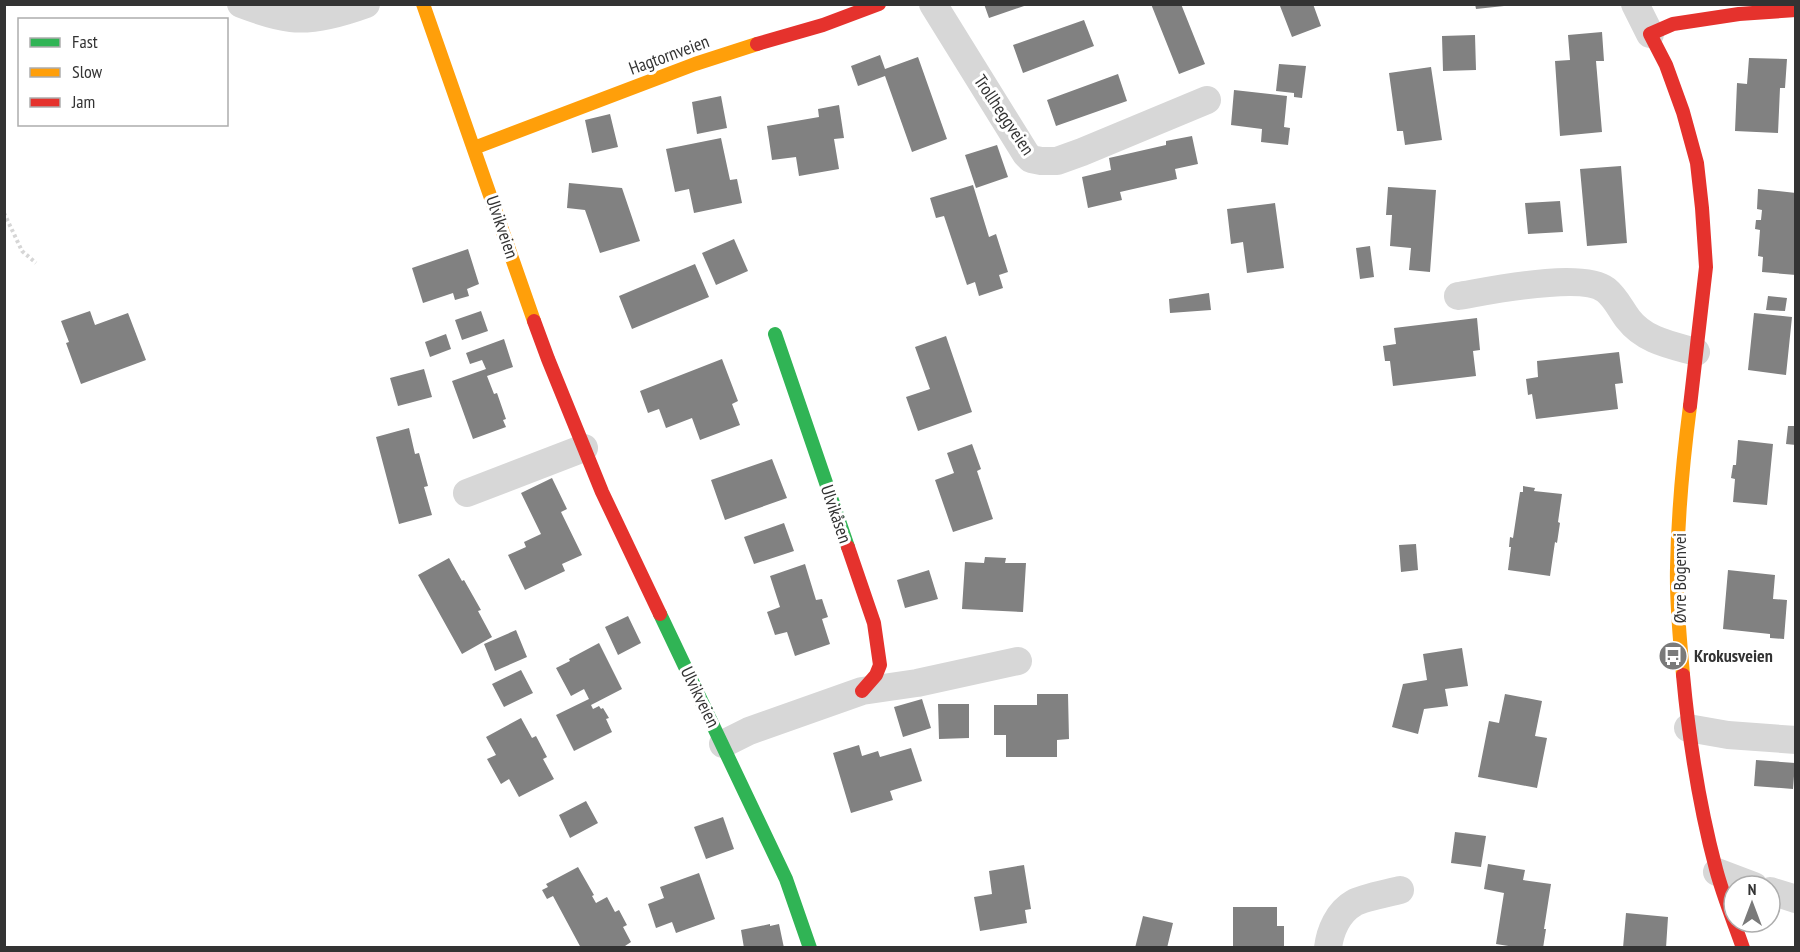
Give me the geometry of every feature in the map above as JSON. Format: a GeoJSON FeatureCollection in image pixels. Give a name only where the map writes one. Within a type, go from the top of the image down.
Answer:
{"type":"FeatureCollection","features":[{"type":"Feature","properties":{"kind":"street"},"geometry":{"type":"LineString","coordinates":[[241,4],[293,18],[310,18],[366,4]]}},
{"type":"Feature","properties":{"kind":"street","name":"Ulvikveien"},"geometry":{"type":"LineString","coordinates":[[423,4],[548,359],[602,492],[786,879],[810,948]]}},
{"type":"Feature","properties":{"kind":"street","name":"Hagtornveien"},"geometry":{"type":"LineString","coordinates":[[474,148],[695,64],[738,49],[823,25],[879,4]]}},
{"type":"Feature","properties":{"kind":"street","name":"Trollheggveien"},"geometry":{"type":"LineString","coordinates":[[933,4],[1031,159],[1057,161],[1082,153],[1207,100]]}},
{"type":"Feature","properties":{"kind":"street","name":"Øvre Bogenvei"},"geometry":{"type":"LineString","coordinates":[[1635,4],[1661,29],[1666,65],[1683,112],[1697,163],[1707,267],[1682,472],[1677,569],[1679,626],[1688,728],[1703,814],[1717,873],[1743,948]]}},
{"type":"Feature","properties":{"kind":"street"},"geometry":{"type":"LineString","coordinates":[[1661,29],[1739,14],[1796,10]]}},
{"type":"Feature","properties":{"kind":"street"},"geometry":{"type":"LineString","coordinates":[[1458,296],[1525,285],[1593,283],[1614,298],[1629,321],[1640,332],[1653,340],[1696,352]]}},
{"type":"Feature","properties":{"kind":"street","name":"Ulvikåsen"},"geometry":{"type":"LineString","coordinates":[[775,334],[874,623],[880,665],[876,675],[861,691]]}},
{"type":"Feature","properties":{"kind":"street"},"geometry":{"type":"LineString","coordinates":[[466,493],[584,448]]}},
{"type":"Feature","properties":{"kind":"street"},"geometry":{"type":"LineString","coordinates":[[723,744],[749,731],[861,691],[917,683],[1018,661]]}},
{"type":"Feature","properties":{"kind":"street"},"geometry":{"type":"LineString","coordinates":[[1688,728],[1728,735],[1796,740]]}},
{"type":"Feature","properties":{"kind":"street"},"geometry":{"type":"LineString","coordinates":[[1717,873],[1722,875]]}},
{"type":"Feature","properties":{"kind":"street"},"geometry":{"type":"LineString","coordinates":[[1328,948],[1334,924],[1353,903],[1400,890]]}},
{"type":"Feature","properties":{"kind":"path"},"geometry":{"type":"LineString","coordinates":[[4,213],[22,251],[36,263]]}},
{"type":"Feature","properties":{"kind":"building"},"geometry":{"type":"Polygon","coordinates":[[[984,4],[1027,4],[1027,5],[989,18],[984,4]]]}},
{"type":"Feature","properties":{"kind":"building"},"geometry":{"type":"Polygon","coordinates":[[[1151,4],[1181,4],[1205,64],[1179,74],[1151,4]]]}},
{"type":"Feature","properties":{"kind":"building"},"geometry":{"type":"Polygon","coordinates":[[[1283,4],[1313,4],[1321,26],[1292,37],[1280,6],[1283,4]]]}},
{"type":"Feature","properties":{"kind":"building"},"geometry":{"type":"Polygon","coordinates":[[[1475,4],[1504,4],[1504,6],[1476,9],[1475,4]]]}},
{"type":"Feature","properties":{"kind":"building"},"geometry":{"type":"Polygon","coordinates":[[[1084,20],[1094,46],[1023,73],[1013,45],[1084,20]]]}},
{"type":"Feature","properties":{"kind":"building"},"geometry":{"type":"Polygon","coordinates":[[[1602,32],[1604,61],[1596,61],[1602,132],[1560,136],[1555,61],[1570,60],[1568,35],[1602,32]]]}},
{"type":"Feature","properties":{"kind":"building"},"geometry":{"type":"Polygon","coordinates":[[[1475,35],[1476,70],[1443,71],[1442,36],[1475,35]]]}},
{"type":"Feature","properties":{"kind":"building"},"geometry":{"type":"Polygon","coordinates":[[[880,55],[885,69],[918,57],[947,139],[912,152],[885,76],[858,86],[851,66],[880,55]]]}},
{"type":"Feature","properties":{"kind":"building"},"geometry":{"type":"Polygon","coordinates":[[[1749,58],[1787,59],[1785,88],[1780,88],[1778,133],[1735,131],[1737,83],[1747,84],[1749,58]]]}},
{"type":"Feature","properties":{"kind":"building"},"geometry":{"type":"Polygon","coordinates":[[[1279,64],[1306,66],[1302,98],[1294,97],[1294,93],[1276,91],[1279,64]]]}},
{"type":"Feature","properties":{"kind":"building"},"geometry":{"type":"Polygon","coordinates":[[[1431,67],[1442,140],[1405,145],[1403,131],[1397,131],[1389,73],[1431,67]]]}},
{"type":"Feature","properties":{"kind":"building"},"geometry":{"type":"Polygon","coordinates":[[[1118,74],[1127,101],[1056,126],[1047,100],[1118,74]]]}},
{"type":"Feature","properties":{"kind":"building"},"geometry":{"type":"Polygon","coordinates":[[[1234,90],[1287,96],[1284,127],[1290,128],[1288,145],[1261,142],[1262,129],[1231,125],[1234,90]]]}},
{"type":"Feature","properties":{"kind":"building"},"geometry":{"type":"Polygon","coordinates":[[[721,96],[727,128],[697,134],[692,102],[721,96]]]}},
{"type":"Feature","properties":{"kind":"building"},"geometry":{"type":"Polygon","coordinates":[[[839,105],[844,138],[834,139],[839,169],[799,176],[796,157],[772,160],[767,126],[819,117],[818,109],[839,105]]]}},
{"type":"Feature","properties":{"kind":"building"},"geometry":{"type":"Polygon","coordinates":[[[610,114],[618,147],[592,153],[585,120],[610,114]]]}},
{"type":"Feature","properties":{"kind":"building"},"geometry":{"type":"Polygon","coordinates":[[[1192,136],[1198,164],[1175,169],[1177,179],[1120,192],[1122,200],[1088,208],[1082,177],[1111,170],[1109,158],[1166,145],[1166,141],[1192,136]]]}},
{"type":"Feature","properties":{"kind":"building"},"geometry":{"type":"Polygon","coordinates":[[[721,138],[730,180],[737,179],[742,203],[694,213],[689,189],[675,192],[666,149],[721,138]]]}},
{"type":"Feature","properties":{"kind":"building"},"geometry":{"type":"Polygon","coordinates":[[[997,145],[1008,177],[976,188],[965,155],[997,145]]]}},
{"type":"Feature","properties":{"kind":"building"},"geometry":{"type":"Polygon","coordinates":[[[1621,166],[1627,243],[1587,246],[1580,169],[1621,166]]]}},
{"type":"Feature","properties":{"kind":"building"},"geometry":{"type":"Polygon","coordinates":[[[569,183],[622,188],[640,241],[600,253],[585,210],[567,208],[569,183]]]}},
{"type":"Feature","properties":{"kind":"building"},"geometry":{"type":"Polygon","coordinates":[[[973,185],[989,237],[996,234],[1008,272],[999,275],[1003,288],[979,296],[975,282],[967,285],[944,216],[936,218],[930,198],[973,185]]]}},
{"type":"Feature","properties":{"kind":"building"},"geometry":{"type":"Polygon","coordinates":[[[1388,187],[1436,190],[1430,272],[1409,270],[1411,248],[1390,246],[1392,215],[1386,215],[1388,187]]]}},
{"type":"Feature","properties":{"kind":"building"},"geometry":{"type":"Polygon","coordinates":[[[1758,189],[1796,193],[1794,255],[1796,256],[1796,275],[1762,272],[1763,257],[1758,256],[1760,230],[1755,229],[1756,220],[1761,220],[1762,210],[1757,209],[1758,189]]]}},
{"type":"Feature","properties":{"kind":"building"},"geometry":{"type":"Polygon","coordinates":[[[1560,201],[1563,232],[1528,234],[1525,203],[1560,201]]]}},
{"type":"Feature","properties":{"kind":"building"},"geometry":{"type":"Polygon","coordinates":[[[1275,203],[1284,268],[1247,273],[1243,242],[1231,244],[1227,209],[1275,203]]]}},
{"type":"Feature","properties":{"kind":"building"},"geometry":{"type":"Polygon","coordinates":[[[734,239],[748,271],[716,285],[702,253],[734,239]]]}},
{"type":"Feature","properties":{"kind":"building"},"geometry":{"type":"Polygon","coordinates":[[[1370,246],[1374,277],[1360,279],[1356,248],[1370,246]]]}},
{"type":"Feature","properties":{"kind":"building"},"geometry":{"type":"Polygon","coordinates":[[[468,249],[479,284],[467,289],[469,296],[455,300],[453,293],[423,303],[412,268],[468,249]]]}},
{"type":"Feature","properties":{"kind":"building"},"geometry":{"type":"Polygon","coordinates":[[[695,264],[709,297],[632,329],[619,296],[695,264]]]}},
{"type":"Feature","properties":{"kind":"building"},"geometry":{"type":"Polygon","coordinates":[[[1209,293],[1211,310],[1170,313],[1169,299],[1209,293]]]}},
{"type":"Feature","properties":{"kind":"building"},"geometry":{"type":"Polygon","coordinates":[[[1768,296],[1787,298],[1785,311],[1766,310],[1768,296]]]}},
{"type":"Feature","properties":{"kind":"building"},"geometry":{"type":"Polygon","coordinates":[[[90,311],[95,325],[128,313],[146,360],[81,384],[66,343],[69,342],[61,321],[90,311]]]}},
{"type":"Feature","properties":{"kind":"building"},"geometry":{"type":"Polygon","coordinates":[[[481,311],[488,331],[462,340],[455,320],[481,311]]]}},
{"type":"Feature","properties":{"kind":"building"},"geometry":{"type":"Polygon","coordinates":[[[1754,313],[1792,317],[1786,375],[1748,370],[1754,313]]]}},
{"type":"Feature","properties":{"kind":"building"},"geometry":{"type":"Polygon","coordinates":[[[1477,318],[1480,350],[1473,351],[1476,376],[1393,386],[1390,361],[1385,361],[1383,346],[1396,344],[1394,328],[1477,318]]]}},
{"type":"Feature","properties":{"kind":"building"},"geometry":{"type":"Polygon","coordinates":[[[446,334],[451,349],[430,357],[425,342],[446,334]]]}},
{"type":"Feature","properties":{"kind":"building"},"geometry":{"type":"Polygon","coordinates":[[[946,336],[972,412],[918,431],[906,397],[930,389],[915,347],[946,336]]]}},
{"type":"Feature","properties":{"kind":"building"},"geometry":{"type":"Polygon","coordinates":[[[504,339],[513,367],[487,376],[494,394],[497,393],[506,419],[503,420],[506,427],[473,439],[452,381],[486,369],[482,360],[470,364],[466,353],[504,339]]]}},
{"type":"Feature","properties":{"kind":"building"},"geometry":{"type":"Polygon","coordinates":[[[1619,352],[1623,383],[1615,384],[1618,409],[1536,419],[1532,394],[1528,395],[1526,379],[1538,377],[1537,361],[1619,352]]]}},
{"type":"Feature","properties":{"kind":"building"},"geometry":{"type":"Polygon","coordinates":[[[722,359],[738,401],[732,404],[740,425],[700,440],[692,418],[666,428],[659,409],[648,413],[640,391],[722,359]]]}},
{"type":"Feature","properties":{"kind":"building"},"geometry":{"type":"Polygon","coordinates":[[[424,369],[432,397],[398,406],[390,378],[424,369]]]}},
{"type":"Feature","properties":{"kind":"building"},"geometry":{"type":"Polygon","coordinates":[[[1788,426],[1796,426],[1796,445],[1786,444],[1788,426]]]}},
{"type":"Feature","properties":{"kind":"building"},"geometry":{"type":"Polygon","coordinates":[[[409,428],[415,454],[419,453],[428,486],[424,487],[432,515],[399,524],[376,437],[409,428]]]}},
{"type":"Feature","properties":{"kind":"building"},"geometry":{"type":"Polygon","coordinates":[[[1738,440],[1773,444],[1767,505],[1733,502],[1735,479],[1731,478],[1733,465],[1736,465],[1738,440]]]}},
{"type":"Feature","properties":{"kind":"building"},"geometry":{"type":"Polygon","coordinates":[[[972,444],[981,469],[977,471],[993,519],[953,532],[935,480],[954,473],[947,453],[972,444]]]}},
{"type":"Feature","properties":{"kind":"building"},"geometry":{"type":"Polygon","coordinates":[[[772,459],[787,498],[725,520],[711,480],[772,459]]]}},
{"type":"Feature","properties":{"kind":"building"},"geometry":{"type":"Polygon","coordinates":[[[552,478],[567,509],[561,512],[582,555],[562,564],[565,571],[525,590],[508,555],[526,547],[524,542],[541,534],[521,493],[552,478]]]}},
{"type":"Feature","properties":{"kind":"building"},"geometry":{"type":"Polygon","coordinates":[[[1523,486],[1535,488],[1534,491],[1562,494],[1558,522],[1560,523],[1550,576],[1508,570],[1510,537],[1513,538],[1520,492],[1523,492],[1523,486]]]}},
{"type":"Feature","properties":{"kind":"building"},"geometry":{"type":"Polygon","coordinates":[[[784,523],[794,551],[754,564],[744,537],[784,523]]]}},
{"type":"Feature","properties":{"kind":"building"},"geometry":{"type":"Polygon","coordinates":[[[1416,544],[1418,570],[1401,572],[1399,545],[1416,544]]]}},
{"type":"Feature","properties":{"kind":"building"},"geometry":{"type":"Polygon","coordinates":[[[985,557],[1006,558],[1005,563],[1026,563],[1023,612],[962,609],[965,562],[984,563],[985,557]]]}},
{"type":"Feature","properties":{"kind":"building"},"geometry":{"type":"Polygon","coordinates":[[[449,558],[481,610],[478,611],[492,637],[462,654],[418,575],[449,558]]]}},
{"type":"Feature","properties":{"kind":"building"},"geometry":{"type":"Polygon","coordinates":[[[805,564],[816,600],[822,599],[828,617],[822,619],[830,644],[795,656],[787,632],[775,635],[767,612],[780,607],[770,576],[805,564]]]}},
{"type":"Feature","properties":{"kind":"building"},"geometry":{"type":"Polygon","coordinates":[[[929,570],[938,599],[905,608],[897,580],[929,570]]]}},
{"type":"Feature","properties":{"kind":"building"},"geometry":{"type":"Polygon","coordinates":[[[1728,570],[1775,575],[1773,599],[1787,600],[1784,639],[1770,638],[1770,634],[1723,629],[1728,570]]]}},
{"type":"Feature","properties":{"kind":"building"},"geometry":{"type":"Polygon","coordinates":[[[628,616],[641,643],[618,655],[605,627],[628,616]]]}},
{"type":"Feature","properties":{"kind":"building"},"geometry":{"type":"Polygon","coordinates":[[[516,630],[527,657],[495,671],[484,644],[516,630]]]}},
{"type":"Feature","properties":{"kind":"building"},"geometry":{"type":"Polygon","coordinates":[[[599,643],[622,689],[591,705],[593,709],[599,706],[603,708],[609,718],[606,719],[612,732],[574,751],[556,715],[589,699],[584,689],[571,696],[556,668],[599,643]]]}},
{"type":"Feature","properties":{"kind":"building"},"geometry":{"type":"Polygon","coordinates":[[[1462,648],[1468,686],[1445,689],[1448,706],[1424,709],[1418,734],[1392,727],[1403,684],[1427,680],[1423,654],[1462,648]]]}},
{"type":"Feature","properties":{"kind":"building"},"geometry":{"type":"Polygon","coordinates":[[[521,670],[533,693],[504,707],[492,684],[521,670]]]}},
{"type":"Feature","properties":{"kind":"building"},"geometry":{"type":"Polygon","coordinates":[[[1037,694],[1068,694],[1069,739],[1057,740],[1057,757],[1006,757],[1006,735],[994,735],[994,705],[1037,705],[1037,694]]]}},
{"type":"Feature","properties":{"kind":"building"},"geometry":{"type":"Polygon","coordinates":[[[1505,694],[1542,701],[1535,736],[1547,738],[1537,788],[1478,777],[1489,721],[1499,723],[1505,694]]]}},
{"type":"Feature","properties":{"kind":"building"},"geometry":{"type":"Polygon","coordinates":[[[922,699],[931,728],[903,737],[894,707],[922,699]]]}},
{"type":"Feature","properties":{"kind":"building"},"geometry":{"type":"Polygon","coordinates":[[[938,704],[969,704],[969,738],[939,739],[938,704]]]}},
{"type":"Feature","properties":{"kind":"building"},"geometry":{"type":"Polygon","coordinates":[[[521,718],[532,738],[536,736],[547,757],[543,759],[554,779],[519,797],[509,779],[501,784],[487,759],[496,755],[486,737],[521,718]]]}},
{"type":"Feature","properties":{"kind":"building"},"geometry":{"type":"Polygon","coordinates":[[[859,745],[862,756],[878,751],[880,757],[911,748],[922,781],[890,791],[893,800],[851,813],[833,753],[859,745]]]}},
{"type":"Feature","properties":{"kind":"building"},"geometry":{"type":"Polygon","coordinates":[[[1756,760],[1795,763],[1793,789],[1754,786],[1756,760]]]}},
{"type":"Feature","properties":{"kind":"building"},"geometry":{"type":"Polygon","coordinates":[[[586,801],[598,823],[570,838],[559,815],[586,801]]]}},
{"type":"Feature","properties":{"kind":"building"},"geometry":{"type":"Polygon","coordinates":[[[723,817],[734,849],[706,859],[694,827],[723,817]]]}},
{"type":"Feature","properties":{"kind":"building"},"geometry":{"type":"Polygon","coordinates":[[[1455,832],[1486,836],[1481,867],[1451,863],[1455,832]]]}},
{"type":"Feature","properties":{"kind":"building"},"geometry":{"type":"Polygon","coordinates":[[[1488,864],[1525,870],[1523,880],[1551,884],[1543,948],[1521,948],[1496,944],[1504,893],[1484,889],[1488,864]]]}},
{"type":"Feature","properties":{"kind":"building"},"geometry":{"type":"Polygon","coordinates":[[[1024,865],[1031,909],[1025,910],[1027,923],[980,931],[974,897],[992,894],[989,871],[1024,865]]]}},
{"type":"Feature","properties":{"kind":"building"},"geometry":{"type":"Polygon","coordinates":[[[578,867],[596,903],[607,897],[615,912],[619,910],[627,925],[623,927],[631,942],[622,948],[581,948],[553,896],[547,899],[542,890],[548,887],[546,884],[578,867]]]}},
{"type":"Feature","properties":{"kind":"building"},"geometry":{"type":"Polygon","coordinates":[[[699,873],[715,919],[676,933],[672,922],[656,928],[648,904],[664,898],[660,887],[699,873]]]}},
{"type":"Feature","properties":{"kind":"building"},"geometry":{"type":"Polygon","coordinates":[[[1233,907],[1277,907],[1277,926],[1284,926],[1284,948],[1233,948],[1233,907]]]}},
{"type":"Feature","properties":{"kind":"building"},"geometry":{"type":"Polygon","coordinates":[[[1626,913],[1668,917],[1666,948],[1623,948],[1626,913]]]}},
{"type":"Feature","properties":{"kind":"building"},"geometry":{"type":"Polygon","coordinates":[[[1143,916],[1173,923],[1167,948],[1135,948],[1143,916]]]}},
{"type":"Feature","properties":{"kind":"building"},"geometry":{"type":"Polygon","coordinates":[[[770,924],[770,926],[779,924],[784,948],[744,948],[741,930],[770,924]]]}},
{"type":"Feature","properties":{"kind":"traffic: fast"},"geometry":{"type":"LineString","coordinates":[[775,334],[848,547]]}},
{"type":"Feature","properties":{"kind":"traffic: fast"},"geometry":{"type":"LineString","coordinates":[[660,614],[786,879],[810,948]]}},
{"type":"Feature","properties":{"kind":"traffic: slow"},"geometry":{"type":"LineString","coordinates":[[423,4],[534,321]]}},
{"type":"Feature","properties":{"kind":"traffic: slow"},"geometry":{"type":"LineString","coordinates":[[474,148],[695,64],[757,44]]}},
{"type":"Feature","properties":{"kind":"traffic: slow"},"geometry":{"type":"LineString","coordinates":[[1683,675],[1678,608],[1678,528],[1690,406]]}},
{"type":"Feature","properties":{"kind":"traffic: jam"},"geometry":{"type":"LineString","coordinates":[[757,44],[823,25],[879,4]]}},
{"type":"Feature","properties":{"kind":"traffic: jam"},"geometry":{"type":"LineString","coordinates":[[1690,406],[1706,267],[1702,208],[1697,163],[1683,112],[1666,65],[1650,34],[1673,24],[1739,14],[1796,10]]}},
{"type":"Feature","properties":{"kind":"traffic: jam"},"geometry":{"type":"LineString","coordinates":[[534,321],[602,492],[660,614]]}},
{"type":"Feature","properties":{"kind":"traffic: jam"},"geometry":{"type":"LineString","coordinates":[[848,547],[874,623],[880,665],[876,675],[862,691]]}},
{"type":"Feature","properties":{"kind":"traffic: jam"},"geometry":{"type":"LineString","coordinates":[[1683,675],[1692,748],[1710,845],[1725,899],[1743,948]]}},
{"type":"Feature","properties":{"kind":"place","name":"Krokusveien"},"geometry":{"type":"Point","coordinates":[1673,656]}}]}
